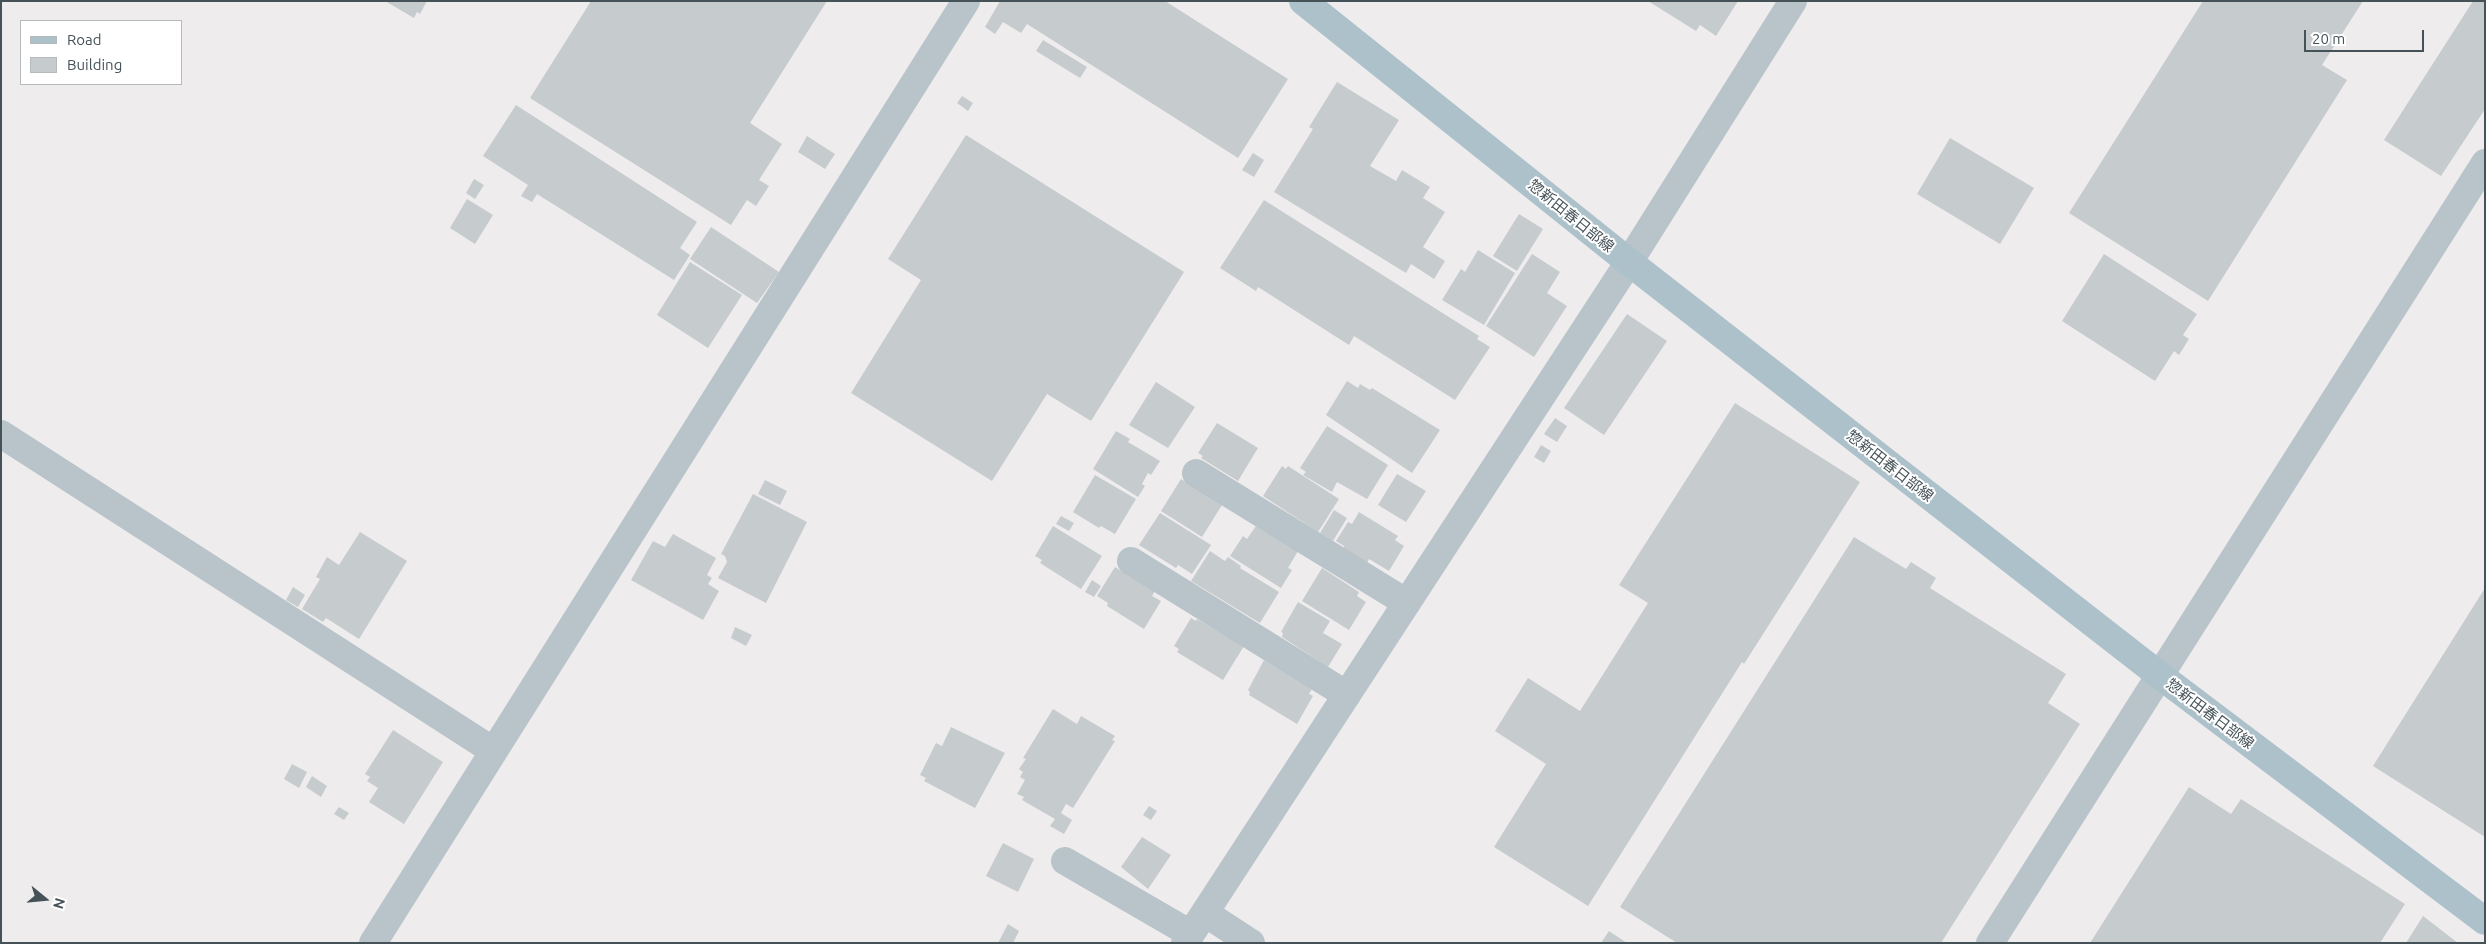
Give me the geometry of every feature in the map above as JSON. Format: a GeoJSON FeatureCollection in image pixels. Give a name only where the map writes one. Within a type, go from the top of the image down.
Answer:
{"type":"FeatureCollection","features":[{"type":"Feature","properties":{"kind":"main road","name":"惣新田春日部線"},"geometry":{"type":"LineString","coordinates":[[1302,1],[1629,262],[2158,674],[2485,921]]}},
{"type":"Feature","properties":{"kind":"street"},"geometry":{"type":"LineString","coordinates":[[376,942],[492,750],[966,1]]}},
{"type":"Feature","properties":{"kind":"street"},"geometry":{"type":"LineString","coordinates":[[1194,930],[1629,262],[1793,1]]}},
{"type":"Feature","properties":{"kind":"street"},"geometry":{"type":"LineString","coordinates":[[1990,943],[2158,674],[2485,162]]}},
{"type":"Feature","properties":{"kind":"street"},"geometry":{"type":"LineString","coordinates":[[1,434],[492,750]]}},
{"type":"Feature","properties":{"kind":"street"},"geometry":{"type":"LineString","coordinates":[[1196,474],[1407,603]]}},
{"type":"Feature","properties":{"kind":"street"},"geometry":{"type":"LineString","coordinates":[[1131,561],[1346,695]]}},
{"type":"Feature","properties":{"kind":"street"},"geometry":{"type":"LineString","coordinates":[[1066,861],[1194,930],[1251,943]]}},
{"type":"Feature","properties":{"kind":"building"},"geometry":{"type":"Polygon","coordinates":[[[385,1],[427,1],[420,14],[417,12],[414,18],[385,1]]]}},
{"type":"Feature","properties":{"kind":"building"},"geometry":{"type":"Polygon","coordinates":[[[591,1],[827,1],[750,123],[782,144],[759,180],[769,186],[756,206],[747,200],[731,225],[530,98],[591,1]]]}},
{"type":"Feature","properties":{"kind":"building"},"geometry":{"type":"Polygon","coordinates":[[[1000,1],[1165,1],[1288,79],[1238,158],[1027,24],[1021,33],[1003,22],[995,34],[985,27],[1000,1]]]}},
{"type":"Feature","properties":{"kind":"building"},"geometry":{"type":"Polygon","coordinates":[[[1648,1],[1738,1],[1716,36],[1700,25],[1696,31],[1648,1]]]}},
{"type":"Feature","properties":{"kind":"building"},"geometry":{"type":"Polygon","coordinates":[[[2203,1],[2363,1],[2322,65],[2347,80],[2208,301],[2069,213],[2203,1]]]}},
{"type":"Feature","properties":{"kind":"building"},"geometry":{"type":"Polygon","coordinates":[[[2473,1],[2485,1],[2485,109],[2441,176],[2384,140],[2473,1]]]}},
{"type":"Feature","properties":{"kind":"building"},"geometry":{"type":"Polygon","coordinates":[[[1043,40],[1087,67],[1080,78],[1036,51],[1043,40]]]}},
{"type":"Feature","properties":{"kind":"building"},"geometry":{"type":"Polygon","coordinates":[[[1337,82],[1399,120],[1370,166],[1396,181],[1402,170],[1430,187],[1423,198],[1445,212],[1423,247],[1445,261],[1434,279],[1411,264],[1406,273],[1274,192],[1313,129],[1309,127],[1337,82]]]}},
{"type":"Feature","properties":{"kind":"building"},"geometry":{"type":"Polygon","coordinates":[[[962,96],[973,103],[968,111],[957,103],[962,96]]]}},
{"type":"Feature","properties":{"kind":"building"},"geometry":{"type":"Polygon","coordinates":[[[516,105],[697,222],[680,248],[690,255],[674,280],[537,194],[532,202],[521,196],[528,185],[483,156],[516,105]]]}},
{"type":"Feature","properties":{"kind":"building"},"geometry":{"type":"Polygon","coordinates":[[[966,135],[1184,272],[1091,421],[1047,394],[992,481],[851,393],[921,280],[888,259],[966,135]]]}},
{"type":"Feature","properties":{"kind":"building"},"geometry":{"type":"Polygon","coordinates":[[[807,136],[835,154],[825,169],[798,152],[807,136]]]}},
{"type":"Feature","properties":{"kind":"building"},"geometry":{"type":"Polygon","coordinates":[[[1950,138],[2034,188],[2000,244],[1917,194],[1950,138]]]}},
{"type":"Feature","properties":{"kind":"building"},"geometry":{"type":"Polygon","coordinates":[[[1253,153],[1264,160],[1254,177],[1242,170],[1253,153]]]}},
{"type":"Feature","properties":{"kind":"building"},"geometry":{"type":"Polygon","coordinates":[[[474,179],[484,185],[475,199],[466,193],[474,179]]]}},
{"type":"Feature","properties":{"kind":"building"},"geometry":{"type":"Polygon","coordinates":[[[467,199],[493,215],[475,244],[450,228],[467,199]]]}},
{"type":"Feature","properties":{"kind":"building"},"geometry":{"type":"Polygon","coordinates":[[[1264,200],[1479,336],[1477,339],[1490,347],[1455,400],[1354,336],[1349,345],[1258,287],[1256,291],[1220,268],[1264,200]]]}},
{"type":"Feature","properties":{"kind":"building"},"geometry":{"type":"Polygon","coordinates":[[[1519,214],[1543,229],[1517,271],[1493,256],[1519,214]]]}},
{"type":"Feature","properties":{"kind":"building"},"geometry":{"type":"Polygon","coordinates":[[[711,227],[779,272],[757,303],[690,259],[711,227]]]}},
{"type":"Feature","properties":{"kind":"building"},"geometry":{"type":"Polygon","coordinates":[[[1478,250],[1515,273],[1484,325],[1442,300],[1461,269],[1465,272],[1478,250]]]}},
{"type":"Feature","properties":{"kind":"building"},"geometry":{"type":"Polygon","coordinates":[[[1532,254],[1560,272],[1547,293],[1567,306],[1534,357],[1486,326],[1532,254]]]}},
{"type":"Feature","properties":{"kind":"building"},"geometry":{"type":"Polygon","coordinates":[[[2104,254],[2197,314],[2183,335],[2189,339],[2179,355],[2174,351],[2155,381],[2062,321],[2104,254]]]}},
{"type":"Feature","properties":{"kind":"building"},"geometry":{"type":"Polygon","coordinates":[[[690,262],[742,295],[708,348],[657,315],[690,262]]]}},
{"type":"Feature","properties":{"kind":"building"},"geometry":{"type":"Polygon","coordinates":[[[1627,314],[1667,341],[1604,435],[1564,408],[1627,314]]]}},
{"type":"Feature","properties":{"kind":"building"},"geometry":{"type":"Polygon","coordinates":[[[1347,381],[1358,388],[1360,384],[1370,390],[1372,388],[1440,430],[1412,473],[1326,415],[1347,381]]]}},
{"type":"Feature","properties":{"kind":"building"},"geometry":{"type":"Polygon","coordinates":[[[1156,382],[1195,407],[1168,448],[1129,425],[1156,382]]]}},
{"type":"Feature","properties":{"kind":"building"},"geometry":{"type":"Polygon","coordinates":[[[1735,403],[1860,482],[1744,664],[1742,662],[1588,906],[1494,847],[1546,764],[1495,731],[1528,678],[1580,711],[1648,603],[1619,585],[1735,403]]]}},
{"type":"Feature","properties":{"kind":"building"},"geometry":{"type":"Polygon","coordinates":[[[1555,418],[1567,426],[1557,442],[1544,434],[1555,418]]]}},
{"type":"Feature","properties":{"kind":"building"},"geometry":{"type":"Polygon","coordinates":[[[1217,423],[1258,448],[1238,481],[1201,458],[1203,456],[1198,453],[1217,423]]]}},
{"type":"Feature","properties":{"kind":"building"},"geometry":{"type":"Polygon","coordinates":[[[1327,426],[1388,465],[1367,499],[1337,482],[1332,492],[1303,475],[1306,472],[1300,468],[1327,426]]]}},
{"type":"Feature","properties":{"kind":"building"},"geometry":{"type":"Polygon","coordinates":[[[1116,431],[1130,439],[1128,442],[1160,461],[1151,475],[1148,473],[1142,484],[1145,486],[1138,497],[1093,469],[1116,431]]]}},
{"type":"Feature","properties":{"kind":"building"},"geometry":{"type":"Polygon","coordinates":[[[1541,445],[1551,451],[1544,463],[1534,457],[1541,445]]]}},
{"type":"Feature","properties":{"kind":"building"},"geometry":{"type":"Polygon","coordinates":[[[1282,466],[1286,469],[1288,466],[1339,499],[1318,532],[1263,496],[1282,466]]]}},
{"type":"Feature","properties":{"kind":"building"},"geometry":{"type":"Polygon","coordinates":[[[1397,474],[1426,491],[1406,522],[1378,505],[1397,474]]]}},
{"type":"Feature","properties":{"kind":"building"},"geometry":{"type":"Polygon","coordinates":[[[1095,475],[1136,499],[1115,534],[1101,526],[1099,528],[1073,512],[1095,475]]]}},
{"type":"Feature","properties":{"kind":"building"},"geometry":{"type":"Polygon","coordinates":[[[1181,479],[1222,505],[1202,537],[1161,511],[1181,479]]]}},
{"type":"Feature","properties":{"kind":"building"},"geometry":{"type":"Polygon","coordinates":[[[765,480],[787,491],[780,505],[758,494],[765,480]]]}},
{"type":"Feature","properties":{"kind":"building"},"geometry":{"type":"Polygon","coordinates":[[[753,494],[807,522],[766,603],[718,578],[727,562],[725,556],[721,554],[753,494]]]}},
{"type":"Feature","properties":{"kind":"building"},"geometry":{"type":"Polygon","coordinates":[[[1334,510],[1347,518],[1333,541],[1320,533],[1334,510]]]}},
{"type":"Feature","properties":{"kind":"building"},"geometry":{"type":"Polygon","coordinates":[[[1359,512],[1398,536],[1395,540],[1404,546],[1389,571],[1369,559],[1367,563],[1343,549],[1344,546],[1336,541],[1348,522],[1352,524],[1359,512]]]}},
{"type":"Feature","properties":{"kind":"building"},"geometry":{"type":"Polygon","coordinates":[[[1160,513],[1211,545],[1192,574],[1178,565],[1176,568],[1139,545],[1160,513]]]}},
{"type":"Feature","properties":{"kind":"building"},"geometry":{"type":"Polygon","coordinates":[[[1061,516],[1074,523],[1069,531],[1056,524],[1061,516]]]}},
{"type":"Feature","properties":{"kind":"building"},"geometry":{"type":"Polygon","coordinates":[[[1053,526],[1102,556],[1081,589],[1040,563],[1042,560],[1035,556],[1053,526]]]}},
{"type":"Feature","properties":{"kind":"building"},"geometry":{"type":"Polygon","coordinates":[[[1256,526],[1298,551],[1288,568],[1292,570],[1281,588],[1230,556],[1243,536],[1247,539],[1256,526]]]}},
{"type":"Feature","properties":{"kind":"building"},"geometry":{"type":"Polygon","coordinates":[[[360,532],[407,561],[359,639],[326,618],[323,622],[302,609],[320,579],[316,577],[327,557],[339,565],[360,532]]]}},
{"type":"Feature","properties":{"kind":"building"},"geometry":{"type":"Polygon","coordinates":[[[673,534],[716,558],[707,575],[712,578],[708,584],[719,591],[703,620],[631,580],[653,541],[665,547],[673,534]]]}},
{"type":"Feature","properties":{"kind":"building"},"geometry":{"type":"Polygon","coordinates":[[[1854,537],[1906,569],[1911,562],[1936,578],[1930,588],[2066,674],[2048,703],[2080,724],[1941,943],[1677,943],[1620,907],[1854,537]]]}},
{"type":"Feature","properties":{"kind":"building"},"geometry":{"type":"Polygon","coordinates":[[[1210,551],[1225,561],[1228,557],[1241,566],[1240,568],[1279,592],[1260,623],[1191,581],[1210,551]]]}},
{"type":"Feature","properties":{"kind":"building"},"geometry":{"type":"Polygon","coordinates":[[[1115,567],[1155,591],[1152,596],[1161,601],[1144,629],[1107,606],[1108,603],[1097,596],[1115,567]]]}},
{"type":"Feature","properties":{"kind":"building"},"geometry":{"type":"Polygon","coordinates":[[[1322,568],[1359,592],[1357,596],[1366,602],[1349,630],[1302,601],[1322,568]]]}},
{"type":"Feature","properties":{"kind":"building"},"geometry":{"type":"Polygon","coordinates":[[[1092,580],[1101,586],[1094,597],[1085,592],[1092,580]]]}},
{"type":"Feature","properties":{"kind":"building"},"geometry":{"type":"Polygon","coordinates":[[[293,587],[305,595],[298,607],[286,600],[293,587]]]}},
{"type":"Feature","properties":{"kind":"building"},"geometry":{"type":"Polygon","coordinates":[[[2485,588],[2485,837],[2373,766],[2485,588]]]}},
{"type":"Feature","properties":{"kind":"building"},"geometry":{"type":"Polygon","coordinates":[[[1298,602],[1330,621],[1323,633],[1342,644],[1328,667],[1282,637],[1283,633],[1281,632],[1298,602]]]}},
{"type":"Feature","properties":{"kind":"building"},"geometry":{"type":"Polygon","coordinates":[[[1191,618],[1196,621],[1197,619],[1244,646],[1223,680],[1177,652],[1179,649],[1174,646],[1191,618]]]}},
{"type":"Feature","properties":{"kind":"building"},"geometry":{"type":"Polygon","coordinates":[[[735,627],[752,635],[746,646],[731,638],[735,627]]]}},
{"type":"Feature","properties":{"kind":"building"},"geometry":{"type":"Polygon","coordinates":[[[1264,660],[1312,689],[1309,694],[1313,696],[1297,724],[1249,695],[1250,692],[1248,690],[1264,660]]]}},
{"type":"Feature","properties":{"kind":"building"},"geometry":{"type":"Polygon","coordinates":[[[1053,709],[1077,724],[1081,716],[1115,736],[1112,740],[1115,741],[1073,808],[1066,804],[1061,813],[1072,820],[1064,834],[1050,826],[1055,819],[1022,800],[1024,797],[1017,794],[1025,780],[1020,777],[1023,772],[1019,769],[1026,759],[1023,758],[1053,709]]]}},
{"type":"Feature","properties":{"kind":"building"},"geometry":{"type":"Polygon","coordinates":[[[951,727],[1005,753],[975,808],[924,781],[926,778],[920,775],[936,743],[942,746],[951,727]]]}},
{"type":"Feature","properties":{"kind":"building"},"geometry":{"type":"Polygon","coordinates":[[[393,730],[443,762],[404,824],[369,802],[378,788],[367,781],[370,777],[365,774],[393,730]]]}},
{"type":"Feature","properties":{"kind":"building"},"geometry":{"type":"Polygon","coordinates":[[[292,764],[307,772],[299,788],[284,779],[292,764]]]}},
{"type":"Feature","properties":{"kind":"building"},"geometry":{"type":"Polygon","coordinates":[[[312,776],[327,786],[321,797],[306,787],[312,776]]]}},
{"type":"Feature","properties":{"kind":"building"},"geometry":{"type":"Polygon","coordinates":[[[2189,787],[2231,814],[2241,799],[2405,904],[2380,943],[2090,943],[2189,787]]]}},
{"type":"Feature","properties":{"kind":"building"},"geometry":{"type":"Polygon","coordinates":[[[1149,806],[1157,811],[1151,820],[1143,815],[1149,806]]]}},
{"type":"Feature","properties":{"kind":"building"},"geometry":{"type":"Polygon","coordinates":[[[339,807],[349,813],[344,820],[334,814],[339,807]]]}},
{"type":"Feature","properties":{"kind":"building"},"geometry":{"type":"Polygon","coordinates":[[[1142,837],[1171,855],[1148,889],[1121,867],[1142,837]]]}},
{"type":"Feature","properties":{"kind":"building"},"geometry":{"type":"Polygon","coordinates":[[[1003,843],[1034,859],[1018,892],[986,876],[1003,843]]]}},
{"type":"Feature","properties":{"kind":"building"},"geometry":{"type":"Polygon","coordinates":[[[2423,916],[2458,943],[2406,943],[2423,916]]]}},
{"type":"Feature","properties":{"kind":"building"},"geometry":{"type":"Polygon","coordinates":[[[1008,924],[1019,931],[1013,943],[998,943],[1008,924]]]}},
{"type":"Feature","properties":{"kind":"building"},"geometry":{"type":"Polygon","coordinates":[[[1609,931],[1627,943],[1601,943],[1609,931]]]}}]}
